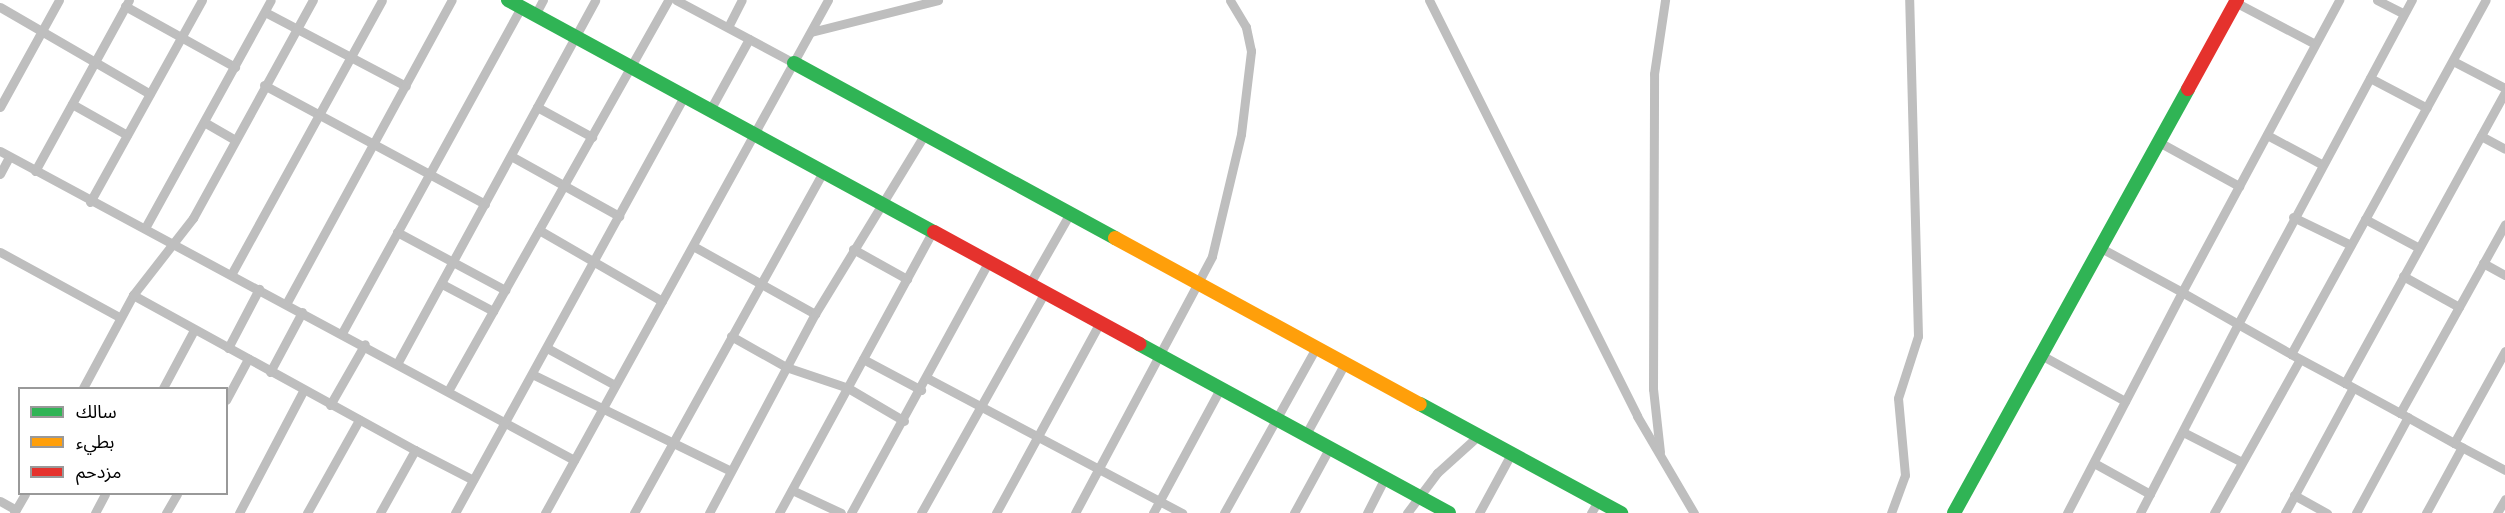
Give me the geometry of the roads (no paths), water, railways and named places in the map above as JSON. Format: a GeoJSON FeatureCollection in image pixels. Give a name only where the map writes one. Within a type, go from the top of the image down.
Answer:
{"type":"FeatureCollection","features":[{"type":"Feature","properties":{"kind":"street"},"geometry":{"type":"LineString","coordinates":[[0,107],[59,0]]}},
{"type":"Feature","properties":{"kind":"street"},"geometry":{"type":"LineString","coordinates":[[90,202],[202,0]]}},
{"type":"Feature","properties":{"kind":"street"},"geometry":{"type":"LineString","coordinates":[[145,228],[271,0]]}},
{"type":"Feature","properties":{"kind":"street"},"geometry":{"type":"LineString","coordinates":[[84,387],[119,317],[133,295],[171,242],[193,218],[234,139],[314,0]]}},
{"type":"Feature","properties":{"kind":"street"},"geometry":{"type":"LineString","coordinates":[[232,273],[382,0]]}},
{"type":"Feature","properties":{"kind":"street"},"geometry":{"type":"LineString","coordinates":[[286,304],[452,0]]}},
{"type":"Feature","properties":{"kind":"street"},"geometry":{"type":"LineString","coordinates":[[535,15],[543,0]]}},
{"type":"Feature","properties":{"kind":"street"},"geometry":{"type":"LineString","coordinates":[[398,362],[595,0]]}},
{"type":"Feature","properties":{"kind":"street"},"geometry":{"type":"LineString","coordinates":[[448,391],[668,0]]}},
{"type":"Feature","properties":{"kind":"street"},"geometry":{"type":"LineString","coordinates":[[676,0],[1511,454],[1595,507],[1621,513]]}},
{"type":"Feature","properties":{"kind":"street"},"geometry":{"type":"LineString","coordinates":[[728,27],[742,0]]}},
{"type":"Feature","properties":{"kind":"street"},"geometry":{"type":"LineString","coordinates":[[545,513],[828,0]]}},
{"type":"Feature","properties":{"kind":"street"},"geometry":{"type":"LineString","coordinates":[[811,32],[938,0]]}},
{"type":"Feature","properties":{"kind":"street"},"geometry":{"type":"LineString","coordinates":[[1075,513],[1157,357],[1199,284],[1225,205],[1248,80],[1250,37],[1230,0]]}},
{"type":"Feature","properties":{"kind":"street"},"geometry":{"type":"LineString","coordinates":[[1429,0],[1637,416],[1694,513]]}},
{"type":"Feature","properties":{"kind":"street"},"geometry":{"type":"LineString","coordinates":[[1660,455],[1653,389],[1654,74],[1665,0]]}},
{"type":"Feature","properties":{"kind":"street"},"geometry":{"type":"LineString","coordinates":[[1891,513],[1905,476],[1898,398],[1918,336],[1910,0]]}},
{"type":"Feature","properties":{"kind":"street"},"geometry":{"type":"LineString","coordinates":[[2067,513],[2182,292],[2339,0]]}},
{"type":"Feature","properties":{"kind":"street"},"geometry":{"type":"LineString","coordinates":[[2378,0],[2404,14]]}},
{"type":"Feature","properties":{"kind":"street"},"geometry":{"type":"LineString","coordinates":[[2140,513],[2321,164],[2412,0]]}},
{"type":"Feature","properties":{"kind":"street"},"geometry":{"type":"LineString","coordinates":[[2291,354],[2486,0]]}},
{"type":"Feature","properties":{"kind":"street"},"geometry":{"type":"LineString","coordinates":[[1954,513],[2236,1],[2315,44]]}},
{"type":"Feature","properties":{"kind":"street"},"geometry":{"type":"LineString","coordinates":[[35,171],[127,3],[235,67]]}},
{"type":"Feature","properties":{"kind":"street"},"geometry":{"type":"LineString","coordinates":[[342,333],[430,171],[515,3],[882,202],[1157,357],[1306,434],[1449,513]]}},
{"type":"Feature","properties":{"kind":"street"},"geometry":{"type":"LineString","coordinates":[[0,7],[94,64],[150,94]]}},
{"type":"Feature","properties":{"kind":"street"},"geometry":{"type":"LineString","coordinates":[[265,12],[406,86]]}},
{"type":"Feature","properties":{"kind":"street"},"geometry":{"type":"LineString","coordinates":[[710,110],[749,39]]}},
{"type":"Feature","properties":{"kind":"street"},"geometry":{"type":"LineString","coordinates":[[2285,513],[2403,276],[2505,90],[2453,61]]}},
{"type":"Feature","properties":{"kind":"street"},"geometry":{"type":"LineString","coordinates":[[2370,78],[2427,108]]}},
{"type":"Feature","properties":{"kind":"street"},"geometry":{"type":"LineString","coordinates":[[264,85],[430,171],[485,204]]}},
{"type":"Feature","properties":{"kind":"street"},"geometry":{"type":"LineString","coordinates":[[455,513],[684,96]]}},
{"type":"Feature","properties":{"kind":"street"},"geometry":{"type":"LineString","coordinates":[[72,104],[127,135]]}},
{"type":"Feature","properties":{"kind":"street"},"geometry":{"type":"LineString","coordinates":[[537,107],[592,137]]}},
{"type":"Feature","properties":{"kind":"street"},"geometry":{"type":"LineString","coordinates":[[204,122],[234,139]]}},
{"type":"Feature","properties":{"kind":"street"},"geometry":{"type":"LineString","coordinates":[[709,513],[815,314],[925,134]]}},
{"type":"Feature","properties":{"kind":"street"},"geometry":{"type":"LineString","coordinates":[[2267,135],[2321,164]]}},
{"type":"Feature","properties":{"kind":"street"},"geometry":{"type":"LineString","coordinates":[[2481,136],[2505,149]]}},
{"type":"Feature","properties":{"kind":"street"},"geometry":{"type":"LineString","coordinates":[[2157,141],[2239,186]]}},
{"type":"Feature","properties":{"kind":"street"},"geometry":{"type":"LineString","coordinates":[[0,151],[90,202],[145,228],[365,344],[574,460]]}},
{"type":"Feature","properties":{"kind":"street"},"geometry":{"type":"LineString","coordinates":[[0,174],[9,156]]}},
{"type":"Feature","properties":{"kind":"street"},"geometry":{"type":"LineString","coordinates":[[511,156],[620,216]]}},
{"type":"Feature","properties":{"kind":"street"},"geometry":{"type":"LineString","coordinates":[[634,513],[824,171]]}},
{"type":"Feature","properties":{"kind":"street"},"geometry":{"type":"LineString","coordinates":[[1029,285],[1070,213]]}},
{"type":"Feature","properties":{"kind":"street"},"geometry":{"type":"LineString","coordinates":[[2294,217],[2351,245]]}},
{"type":"Feature","properties":{"kind":"street"},"geometry":{"type":"LineString","coordinates":[[2365,219],[2419,248]]}},
{"type":"Feature","properties":{"kind":"street"},"geometry":{"type":"LineString","coordinates":[[2356,513],[2459,307],[2505,224]]}},
{"type":"Feature","properties":{"kind":"street"},"geometry":{"type":"LineString","coordinates":[[539,230],[662,301]]}},
{"type":"Feature","properties":{"kind":"street"},"geometry":{"type":"LineString","coordinates":[[779,513],[933,231]]}},
{"type":"Feature","properties":{"kind":"street"},"geometry":{"type":"LineString","coordinates":[[397,232],[505,290]]}},
{"type":"Feature","properties":{"kind":"street"},"geometry":{"type":"LineString","coordinates":[[693,246],[815,314]]}},
{"type":"Feature","properties":{"kind":"street"},"geometry":{"type":"LineString","coordinates":[[2099,247],[2505,470]]}},
{"type":"Feature","properties":{"kind":"street"},"geometry":{"type":"LineString","coordinates":[[854,249],[907,279]]}},
{"type":"Feature","properties":{"kind":"street"},"geometry":{"type":"LineString","coordinates":[[0,252],[119,317]]}},
{"type":"Feature","properties":{"kind":"street"},"geometry":{"type":"LineString","coordinates":[[852,513],[921,390],[988,263]]}},
{"type":"Feature","properties":{"kind":"street"},"geometry":{"type":"LineString","coordinates":[[2483,263],[2505,275]]}},
{"type":"Feature","properties":{"kind":"street"},"geometry":{"type":"LineString","coordinates":[[2403,276],[2459,307]]}},
{"type":"Feature","properties":{"kind":"street"},"geometry":{"type":"LineString","coordinates":[[442,284],[493,311]]}},
{"type":"Feature","properties":{"kind":"street"},"geometry":{"type":"LineString","coordinates":[[228,348],[260,289]]}},
{"type":"Feature","properties":{"kind":"street"},"geometry":{"type":"LineString","coordinates":[[921,513],[1044,294]]}},
{"type":"Feature","properties":{"kind":"street"},"geometry":{"type":"LineString","coordinates":[[133,295],[303,391],[473,480]]}},
{"type":"Feature","properties":{"kind":"street"},"geometry":{"type":"LineString","coordinates":[[270,372],[302,312]]}},
{"type":"Feature","properties":{"kind":"street"},"geometry":{"type":"LineString","coordinates":[[996,513],[1099,324]]}},
{"type":"Feature","properties":{"kind":"street"},"geometry":{"type":"LineString","coordinates":[[164,387],[194,330]]}},
{"type":"Feature","properties":{"kind":"street"},"geometry":{"type":"LineString","coordinates":[[731,336],[786,367],[848,388],[904,421]]}},
{"type":"Feature","properties":{"kind":"street"},"geometry":{"type":"LineString","coordinates":[[330,405],[365,344]]}},
{"type":"Feature","properties":{"kind":"street"},"geometry":{"type":"LineString","coordinates":[[547,348],[615,385]]}},
{"type":"Feature","properties":{"kind":"street"},"geometry":{"type":"LineString","coordinates":[[1224,513],[1316,348]]}},
{"type":"Feature","properties":{"kind":"street"},"geometry":{"type":"LineString","coordinates":[[2426,513],[2505,351]]}},
{"type":"Feature","properties":{"kind":"street"},"geometry":{"type":"LineString","coordinates":[[2041,355],[2125,401]]}},
{"type":"Feature","properties":{"kind":"street"},"geometry":{"type":"LineString","coordinates":[[228,396],[248,359]]}},
{"type":"Feature","properties":{"kind":"street"},"geometry":{"type":"LineString","coordinates":[[863,359],[921,390]]}},
{"type":"Feature","properties":{"kind":"street"},"geometry":{"type":"LineString","coordinates":[[2214,513],[2300,359]]}},
{"type":"Feature","properties":{"kind":"street"},"geometry":{"type":"LineString","coordinates":[[1306,434],[1345,363]]}},
{"type":"Feature","properties":{"kind":"street"},"geometry":{"type":"LineString","coordinates":[[532,374],[731,471]]}},
{"type":"Feature","properties":{"kind":"street"},"geometry":{"type":"LineString","coordinates":[[927,378],[1182,513]]}},
{"type":"Feature","properties":{"kind":"street"},"geometry":{"type":"LineString","coordinates":[[1153,513],[1220,389]]}},
{"type":"Feature","properties":{"kind":"street"},"geometry":{"type":"LineString","coordinates":[[237,513],[303,391]]}},
{"type":"Feature","properties":{"kind":"street"},"geometry":{"type":"LineString","coordinates":[[307,513],[359,420]]}},
{"type":"Feature","properties":{"kind":"street"},"geometry":{"type":"LineString","coordinates":[[2183,432],[2242,462]]}},
{"type":"Feature","properties":{"kind":"street"},"geometry":{"type":"LineString","coordinates":[[1407,513],[1417,496],[1478,436]]}},
{"type":"Feature","properties":{"kind":"street"},"geometry":{"type":"LineString","coordinates":[[1294,513],[1330,447]]}},
{"type":"Feature","properties":{"kind":"street"},"geometry":{"type":"LineString","coordinates":[[380,513],[415,450]]}},
{"type":"Feature","properties":{"kind":"street"},"geometry":{"type":"LineString","coordinates":[[1479,513],[1511,454]]}},
{"type":"Feature","properties":{"kind":"street"},"geometry":{"type":"LineString","coordinates":[[2094,463],[2150,494]]}},
{"type":"Feature","properties":{"kind":"street"},"geometry":{"type":"LineString","coordinates":[[1367,513],[1385,478]]}},
{"type":"Feature","properties":{"kind":"street"},"geometry":{"type":"LineString","coordinates":[[792,490],[841,513]]}},
{"type":"Feature","properties":{"kind":"street"},"geometry":{"type":"LineString","coordinates":[[0,501],[15,511],[24,495]]}},
{"type":"Feature","properties":{"kind":"street"},"geometry":{"type":"LineString","coordinates":[[95,513],[104,495]]}},
{"type":"Feature","properties":{"kind":"street"},"geometry":{"type":"LineString","coordinates":[[166,513],[176,495]]}},
{"type":"Feature","properties":{"kind":"street"},"geometry":{"type":"LineString","coordinates":[[2294,495],[2327,513]]}},
{"type":"Feature","properties":{"kind":"street"},"geometry":{"type":"LineString","coordinates":[[2497,513],[2505,499]]}}]}
